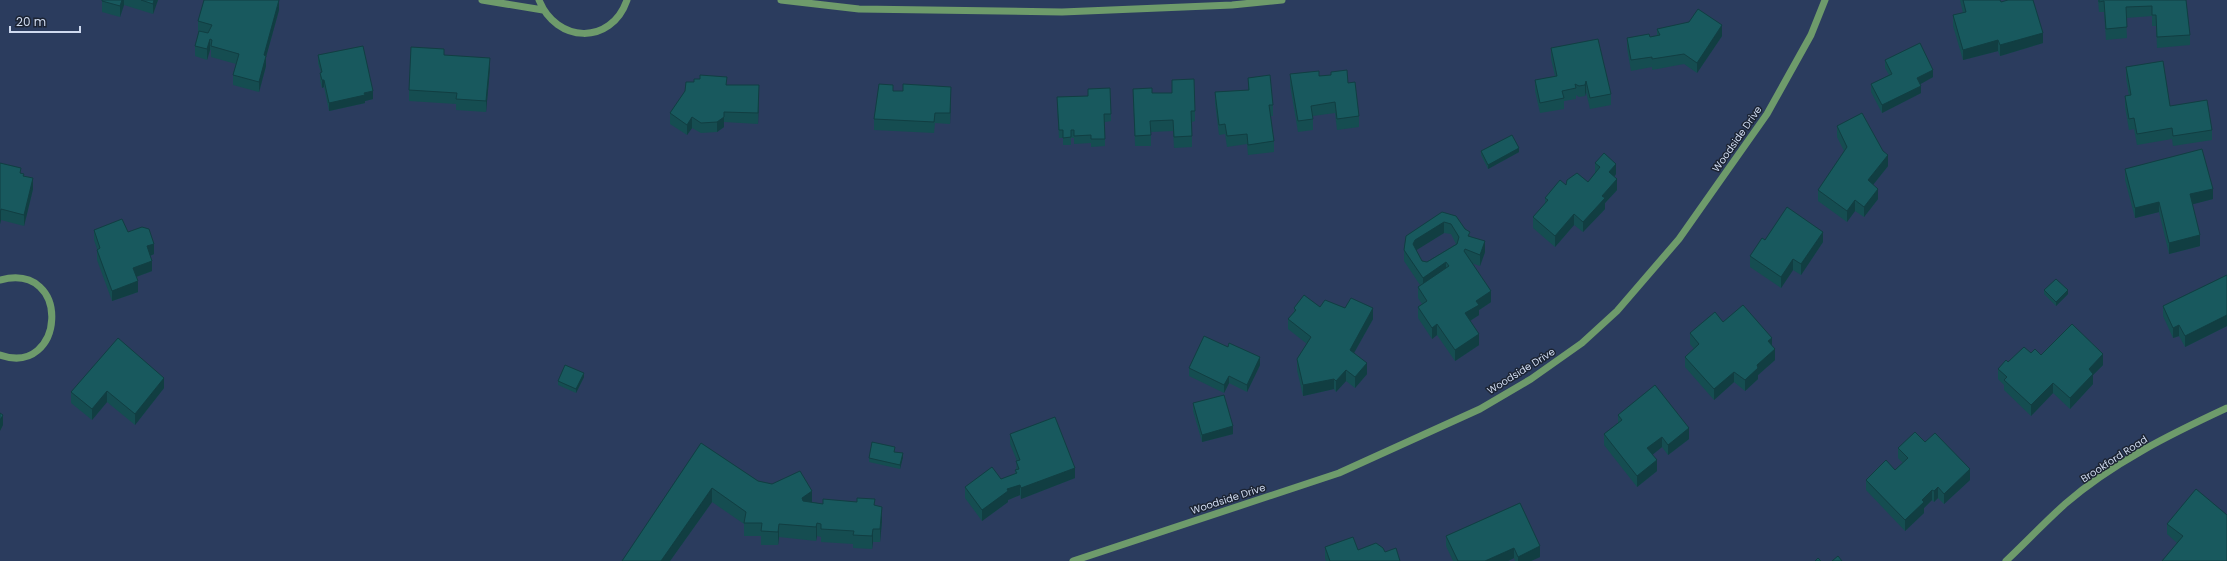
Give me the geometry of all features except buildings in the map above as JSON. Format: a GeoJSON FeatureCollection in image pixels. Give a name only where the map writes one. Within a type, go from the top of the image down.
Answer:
{"type":"FeatureCollection","features":[{"type":"Feature","properties":{"kind":"street"},"geometry":{"type":"LineString","coordinates":[[482,0],[543,10]]}},
{"type":"Feature","properties":{"kind":"street"},"geometry":{"type":"LineString","coordinates":[[539,0],[543,10],[550,20],[560,28],[584,34],[596,32],[608,26],[618,18],[627,0]]}},
{"type":"Feature","properties":{"kind":"street"},"geometry":{"type":"LineString","coordinates":[[781,0],[859,9],[1062,12],[1232,6],[1282,0]]}},
{"type":"Feature","properties":{"kind":"street","name":"Woodside Drive"},"geometry":{"type":"LineString","coordinates":[[1074,561],[1338,473],[1480,409],[1531,379],[1582,343],[1617,311],[1679,239],[1767,114],[1811,34],[1825,0]]}},
{"type":"Feature","properties":{"kind":"street"},"geometry":{"type":"LineString","coordinates":[[0,280],[11,277],[32,282],[47,296],[53,315],[49,336],[35,351],[15,358],[0,355]]}},
{"type":"Feature","properties":{"kind":"street","name":"Brookford Road"},"geometry":{"type":"LineString","coordinates":[[2006,561],[2066,504],[2102,476],[2178,431],[2227,408]]}}]}
